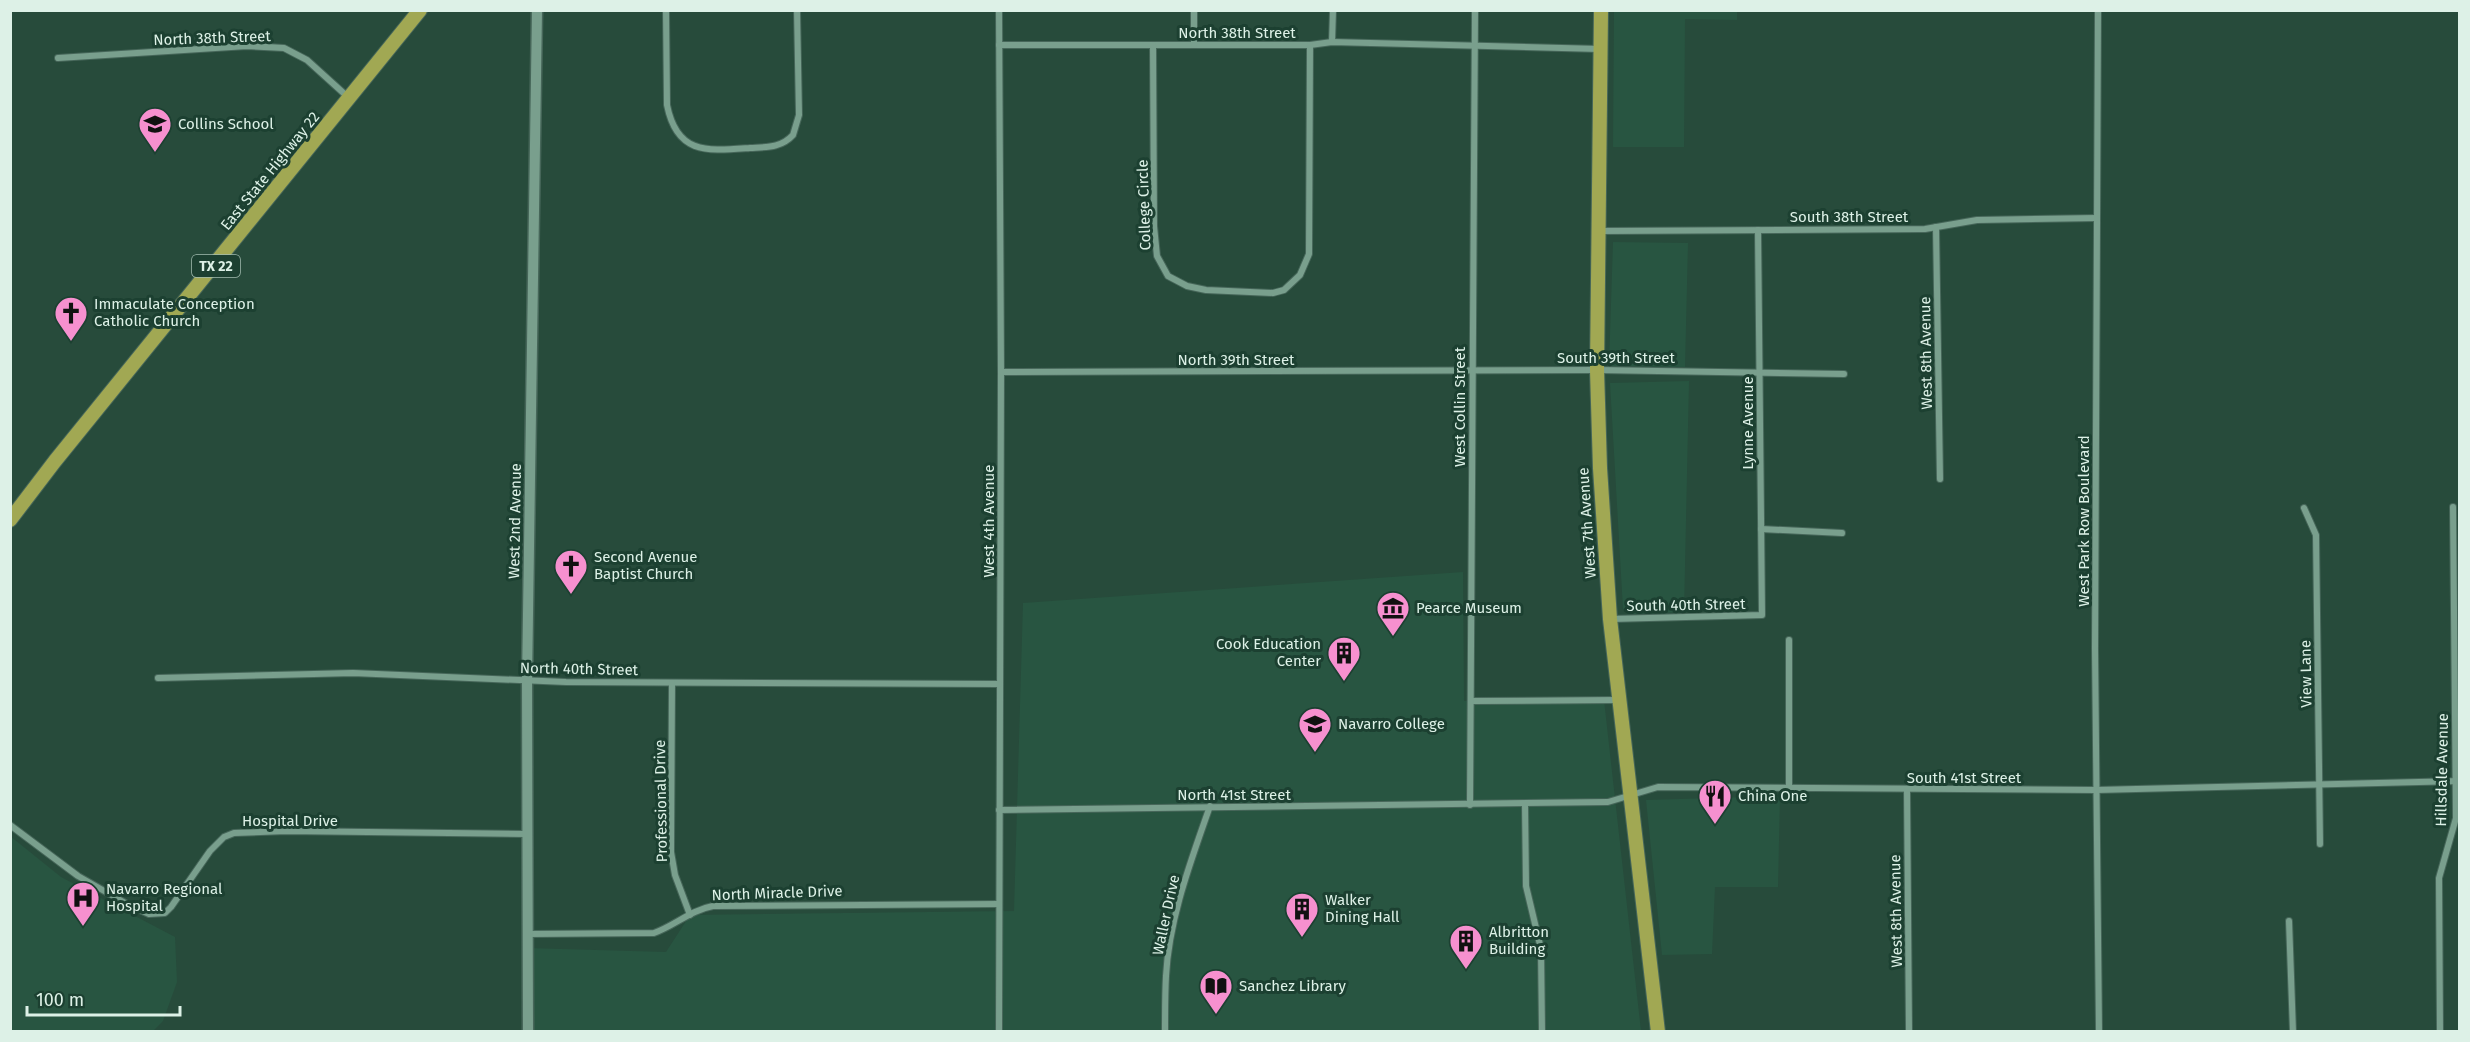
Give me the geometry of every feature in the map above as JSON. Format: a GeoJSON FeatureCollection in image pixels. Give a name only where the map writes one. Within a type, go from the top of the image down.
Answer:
{"type":"FeatureCollection","features":[{"type":"Feature","properties":{"kind":"main road","name":"East State Highway 22"},"geometry":{"type":"LineString","coordinates":[[10,520],[55,461],[420,10]]}},
{"type":"Feature","properties":{"kind":"main road","name":"West 7th Avenue"},"geometry":{"type":"LineString","coordinates":[[1601,10],[1597,370],[1600,468],[1619,700],[1658,1032]]}},
{"type":"Feature","properties":{"kind":"street","name":"West 2nd Avenue"},"geometry":{"type":"LineString","coordinates":[[528,1032],[527,681],[537,10]]}},
{"type":"Feature","properties":{"kind":"street"},"geometry":{"type":"LineString","coordinates":[[666,10],[667,105],[670,119],[674,129],[688,143],[713,150],[777,146],[793,135],[799,115],[797,10]]}},
{"type":"Feature","properties":{"kind":"street","name":"West 4th Avenue"},"geometry":{"type":"LineString","coordinates":[[999,10],[1001,372],[999,1032]]}},
{"type":"Feature","properties":{"kind":"street"},"geometry":{"type":"LineString","coordinates":[[1194,10],[1194,45]]}},
{"type":"Feature","properties":{"kind":"street"},"geometry":{"type":"LineString","coordinates":[[1332,42],[1333,10]]}},
{"type":"Feature","properties":{"kind":"street","name":"West Collin Street"},"geometry":{"type":"LineString","coordinates":[[1470,804],[1475,10]]}},
{"type":"Feature","properties":{"kind":"street","name":"West Park Row Boulevard"},"geometry":{"type":"LineString","coordinates":[[2098,10],[2096,789],[2099,1032]]}},
{"type":"Feature","properties":{"kind":"street","name":"North 38th Street"},"geometry":{"type":"LineString","coordinates":[[999,45],[1310,45],[1332,42],[1475,45]]}},
{"type":"Feature","properties":{"kind":"street","name":"College Circle"},"geometry":{"type":"LineString","coordinates":[[1153,45],[1154,226],[1157,256],[1168,276],[1187,286],[1263,294],[1284,290],[1300,275],[1309,254],[1310,45]]}},
{"type":"Feature","properties":{"kind":"street"},"geometry":{"type":"LineString","coordinates":[[1475,45],[1601,49]]}},
{"type":"Feature","properties":{"kind":"street","name":"North 38th Street"},"geometry":{"type":"LineString","coordinates":[[58,58],[247,46],[284,48],[307,60],[350,99]]}},
{"type":"Feature","properties":{"kind":"street","name":"South 38th Street"},"geometry":{"type":"LineString","coordinates":[[1600,231],[1936,227],[1977,220],[2097,218]]}},
{"type":"Feature","properties":{"kind":"street","name":"West 8th Avenue"},"geometry":{"type":"LineString","coordinates":[[1936,227],[1940,478]]}},
{"type":"Feature","properties":{"kind":"street","name":"Lynne Avenue"},"geometry":{"type":"LineString","coordinates":[[1758,230],[1762,615]]}},
{"type":"Feature","properties":{"kind":"street","name":"South 39th Street"},"geometry":{"type":"LineString","coordinates":[[1472,371],[1597,370],[1844,374]]}},
{"type":"Feature","properties":{"kind":"street","name":"North 39th Street"},"geometry":{"type":"LineString","coordinates":[[1001,372],[1472,371]]}},
{"type":"Feature","properties":{"kind":"street","name":"Hillsdale Avenue"},"geometry":{"type":"LineString","coordinates":[[2440,1032],[2439,878],[2456,818],[2458,781],[2453,507]]}},
{"type":"Feature","properties":{"kind":"street","name":"View Lane"},"geometry":{"type":"LineString","coordinates":[[2304,508],[2316,536],[2320,844]]}},
{"type":"Feature","properties":{"kind":"street"},"geometry":{"type":"LineString","coordinates":[[1761,530],[1842,533]]}},
{"type":"Feature","properties":{"kind":"street","name":"South 40th Street"},"geometry":{"type":"LineString","coordinates":[[1611,619],[1762,615]]}},
{"type":"Feature","properties":{"kind":"street"},"geometry":{"type":"LineString","coordinates":[[1789,640],[1789,788]]}},
{"type":"Feature","properties":{"kind":"street","name":"North 40th Street"},"geometry":{"type":"LineString","coordinates":[[158,678],[353,673],[527,681],[999,684]]}},
{"type":"Feature","properties":{"kind":"street","name":"Professional Drive"},"geometry":{"type":"LineString","coordinates":[[672,683],[671,852],[675,875],[690,915]]}},
{"type":"Feature","properties":{"kind":"street"},"geometry":{"type":"LineString","coordinates":[[1472,701],[1619,700]]}},
{"type":"Feature","properties":{"kind":"street","name":"South 41st Street"},"geometry":{"type":"LineString","coordinates":[[1470,804],[1608,801],[1632,797],[1658,787],[1907,790],[2096,789],[2458,781]]}},
{"type":"Feature","properties":{"kind":"street","name":"West 8th Avenue"},"geometry":{"type":"LineString","coordinates":[[1907,790],[1909,1032]]}},
{"type":"Feature","properties":{"kind":"street","name":"North 41st Street"},"geometry":{"type":"LineString","coordinates":[[999,810],[1470,804]]}},
{"type":"Feature","properties":{"kind":"street"},"geometry":{"type":"LineString","coordinates":[[1524,804],[1526,886],[1542,949],[1542,1032]]}},
{"type":"Feature","properties":{"kind":"street","name":"Waller Drive"},"geometry":{"type":"LineString","coordinates":[[1165,1032],[1166,975],[1172,935],[1188,869],[1210,807]]}},
{"type":"Feature","properties":{"kind":"street","name":"Hospital Drive"},"geometry":{"type":"LineString","coordinates":[[10,825],[78,876],[127,904],[156,915],[171,908],[210,851],[224,837],[234,833],[263,831],[527,834]]}},
{"type":"Feature","properties":{"kind":"street","name":"North Miracle Drive"},"geometry":{"type":"LineString","coordinates":[[527,934],[654,933],[713,906],[840,903],[999,904]]}},
{"type":"Feature","properties":{"kind":"street"},"geometry":{"type":"LineString","coordinates":[[2289,921],[2293,1032]]}},
{"type":"Feature","properties":{"kind":"shaded area"},"geometry":{"type":"Polygon","coordinates":[[[1614,11],[1737,11],[1737,20],[1685,19],[1684,147],[1613,147],[1614,11]]]}},
{"type":"Feature","properties":{"kind":"shaded area"},"geometry":{"type":"Polygon","coordinates":[[[1613,242],[1688,243],[1685,367],[1609,366],[1613,242]]]}},
{"type":"Feature","properties":{"kind":"shaded area"},"geometry":{"type":"Polygon","coordinates":[[[1689,381],[1684,612],[1630,614],[1623,609],[1610,383],[1689,381]]]}},
{"type":"Feature","properties":{"kind":"shaded area","name":"Navarro College"},"geometry":{"type":"Polygon","coordinates":[[[1463,572],[1464,701],[1604,700],[1641,1031],[529,1031],[527,948],[666,952],[690,915],[1014,911],[1023,603],[1463,572]]]}},
{"type":"Feature","properties":{"kind":"shaded area"},"geometry":{"type":"Polygon","coordinates":[[[1780,796],[1778,887],[1715,887],[1712,954],[1662,955],[1646,800],[1780,796]]]}},
{"type":"Feature","properties":{"kind":"shaded area","name":"Navarro Regional Hospital"},"geometry":{"type":"Polygon","coordinates":[[[10,836],[61,877],[175,937],[177,982],[163,1021],[153,1031],[11,1031],[10,836]]]}},
{"type":"Feature","properties":{"kind":"place","name":"Collins School"},"geometry":{"type":"Point","coordinates":[155,153]}},
{"type":"Feature","properties":{"kind":"place","name":"Immaculate Conception Catholic Church"},"geometry":{"type":"Point","coordinates":[71,342]}},
{"type":"Feature","properties":{"kind":"place","name":"Second Avenue Baptist Church"},"geometry":{"type":"Point","coordinates":[571,595]}},
{"type":"Feature","properties":{"kind":"place","name":"Pearce Museum"},"geometry":{"type":"Point","coordinates":[1393,637]}},
{"type":"Feature","properties":{"kind":"place","name":"Cook Education Center"},"geometry":{"type":"Point","coordinates":[1344,682]}},
{"type":"Feature","properties":{"kind":"place","name":"Navarro College"},"geometry":{"type":"Point","coordinates":[1315,753]}},
{"type":"Feature","properties":{"kind":"place","name":"China One"},"geometry":{"type":"Point","coordinates":[1715,825]}},
{"type":"Feature","properties":{"kind":"place","name":"Navarro Regional Hospital"},"geometry":{"type":"Point","coordinates":[83,927]}},
{"type":"Feature","properties":{"kind":"place","name":"Walker Dining Hall"},"geometry":{"type":"Point","coordinates":[1302,938]}},
{"type":"Feature","properties":{"kind":"place","name":"Albritton Building"},"geometry":{"type":"Point","coordinates":[1466,970]}},
{"type":"Feature","properties":{"kind":"place","name":"Sanchez Library"},"geometry":{"type":"Point","coordinates":[1216,1015]}}]}
